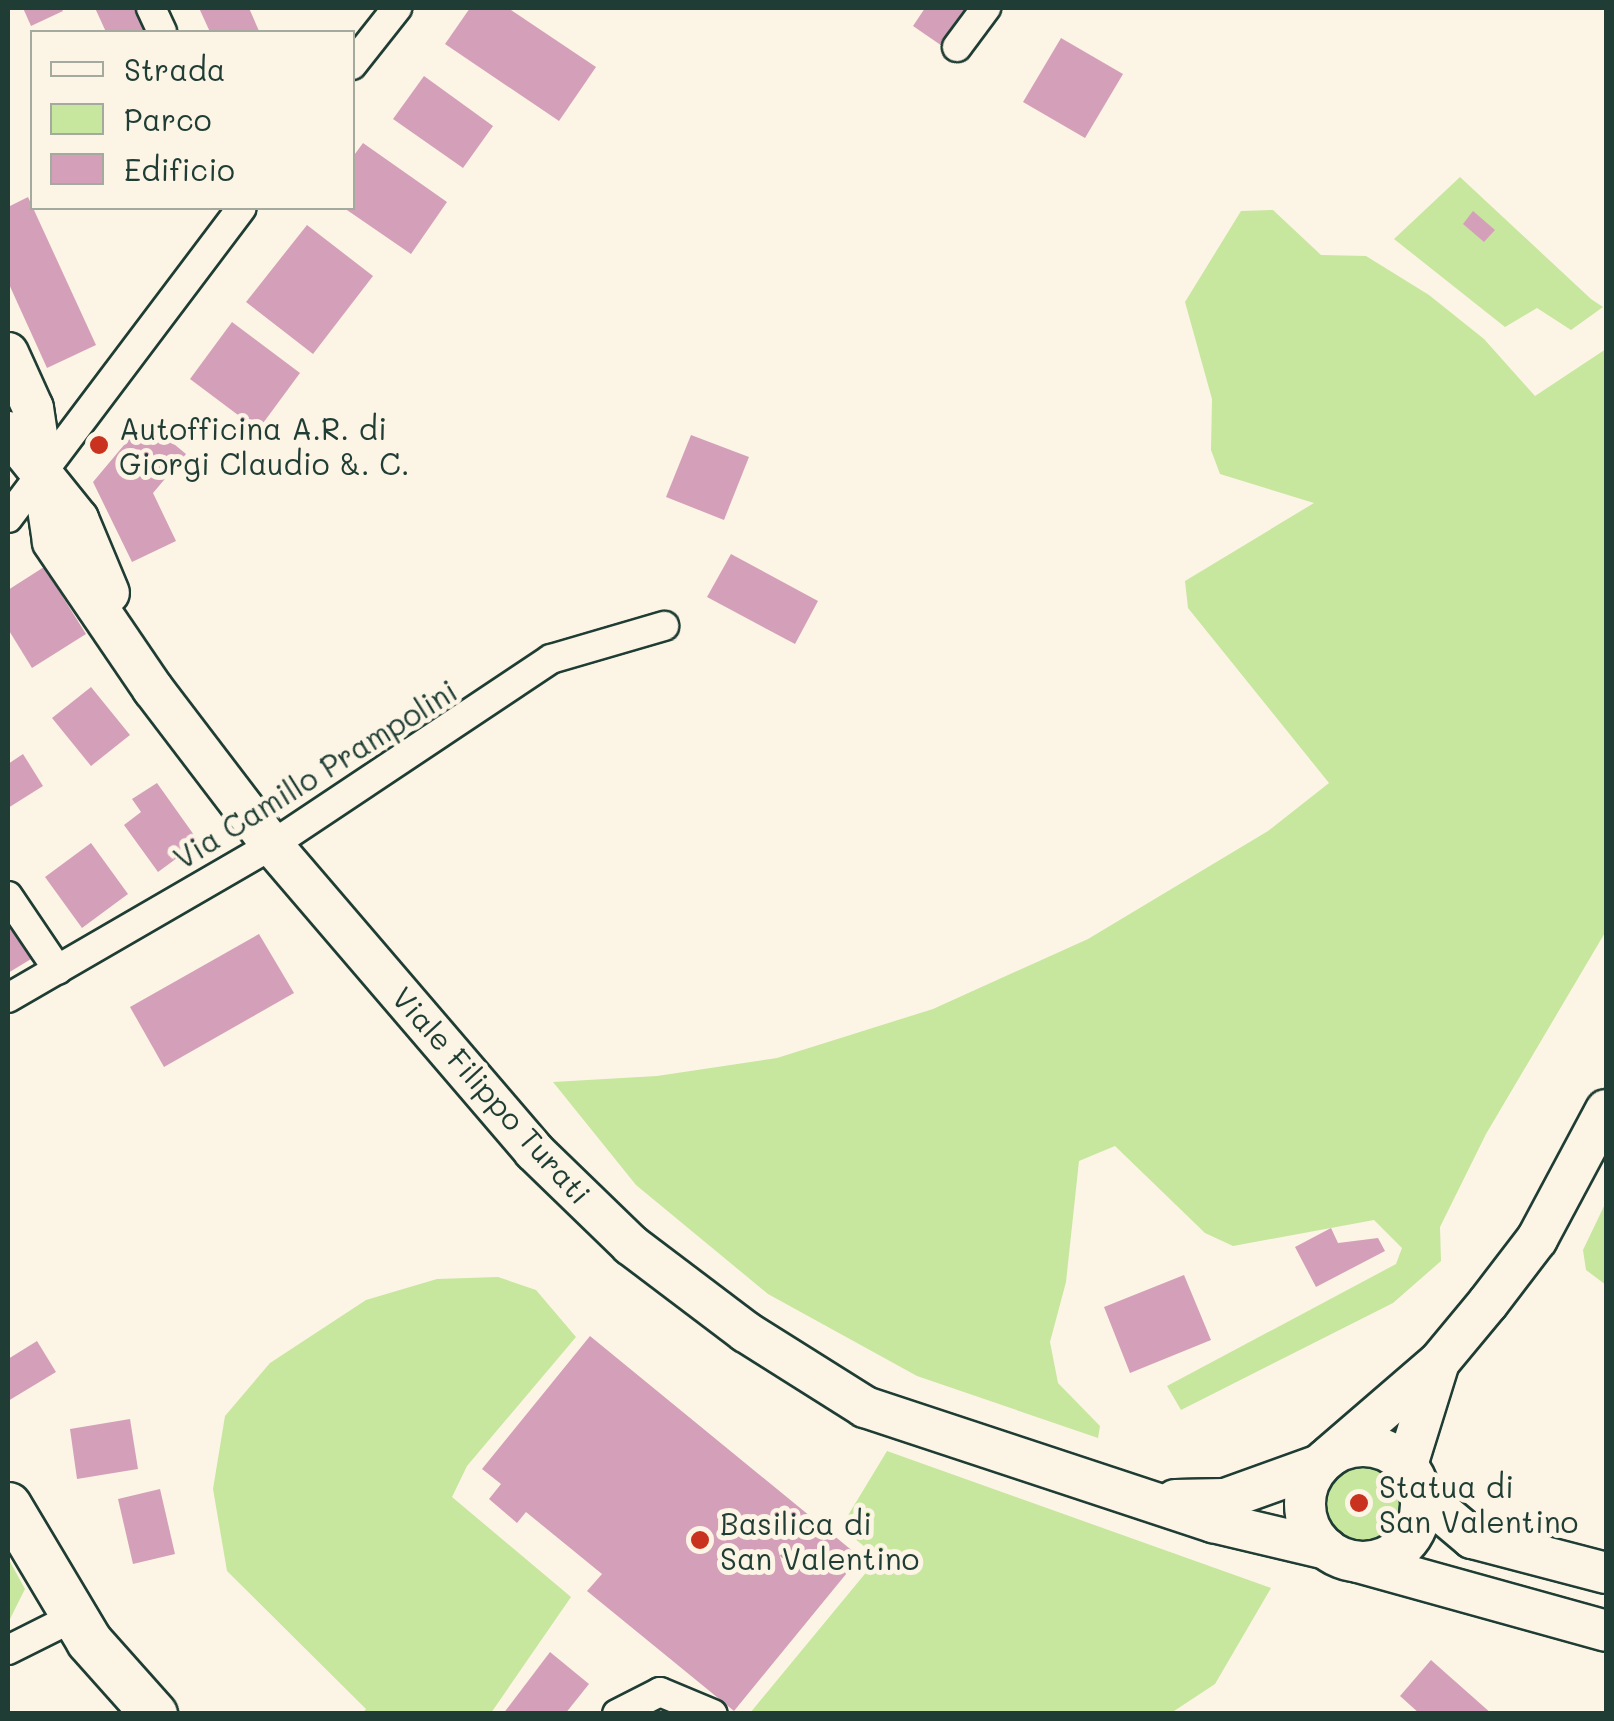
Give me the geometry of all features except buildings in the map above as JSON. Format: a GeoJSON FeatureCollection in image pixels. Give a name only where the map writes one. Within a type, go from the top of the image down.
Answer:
{"type":"FeatureCollection","features":[{"type":"Feature","properties":{"kind":"main road"},"geometry":{"type":"LineString","coordinates":[[8,1505],[74,1616],[154,1714]]}},
{"type":"Feature","properties":{"kind":"street"},"geometry":{"type":"LineString","coordinates":[[355,61],[397,8]]}},
{"type":"Feature","properties":{"kind":"street"},"geometry":{"type":"LineString","coordinates":[[957,46],[986,8]]}},
{"type":"Feature","properties":{"kind":"street"},"geometry":{"type":"LineString","coordinates":[[8,518],[241,210]]}},
{"type":"Feature","properties":{"kind":"street"},"geometry":{"type":"LineString","coordinates":[[8,353],[32,408],[42,476]]}},
{"type":"Feature","properties":{"kind":"street","name":"Viale Filippo Turati"},"geometry":{"type":"LineString","coordinates":[[8,432],[78,519],[139,666],[272,845],[534,1151],[631,1244],[746,1332],[865,1407],[964,1444],[1157,1500],[1212,1522],[1606,1631]]}},
{"type":"Feature","properties":{"kind":"street","name":"Via Camillo Prampolini"},"geometry":{"type":"LineString","coordinates":[[8,998],[272,845],[551,659],[664,626]]}},
{"type":"Feature","properties":{"kind":"street"},"geometry":{"type":"LineString","coordinates":[[8,896],[58,970]]}},
{"type":"Feature","properties":{"kind":"street"},"geometry":{"type":"LineString","coordinates":[[1439,1362],[1414,1480],[1415,1530],[1404,1545],[1372,1561],[1340,1555],[1314,1535],[1305,1499],[1325,1460],[1439,1362],[1537,1239],[1606,1110]]}},
{"type":"Feature","properties":{"kind":"street"},"geometry":{"type":"LineString","coordinates":[[1325,1460],[1362,1445],[1414,1480],[1472,1538],[1606,1573]]}},
{"type":"Feature","properties":{"kind":"street","name":"Viale Filippo Turati"},"geometry":{"type":"LineString","coordinates":[[1157,1500],[1225,1499],[1325,1460]]}},
{"type":"Feature","properties":{"kind":"street"},"geometry":{"type":"LineString","coordinates":[[8,1650],[74,1616]]}},
{"type":"Feature","properties":{"kind":"street"},"geometry":{"type":"LineString","coordinates":[[617,1714],[660,1692],[712,1714]]}},
{"type":"Feature","properties":{"kind":"green space"},"geometry":{"type":"Polygon","coordinates":[[[1460,177],[1603,307],[1571,330],[1537,308],[1505,327],[1394,239],[1460,177]]]}},
{"type":"Feature","properties":{"kind":"green space"},"geometry":{"type":"Polygon","coordinates":[[[1273,210],[1321,255],[1366,256],[1429,295],[1484,339],[1535,396],[1606,349],[1606,931],[1486,1134],[1440,1227],[1441,1261],[1393,1303],[1181,1410],[1167,1386],[1396,1264],[1402,1248],[1374,1220],[1233,1246],[1205,1233],[1115,1146],[1079,1161],[1066,1282],[1050,1342],[1058,1383],[1100,1426],[1098,1438],[917,1376],[768,1294],[636,1185],[553,1082],[657,1076],[777,1058],[933,1009],[1088,939],[1268,831],[1329,783],[1188,608],[1185,581],[1314,503],[1220,474],[1211,450],[1212,399],[1185,302],[1241,211],[1273,210]]]}},
{"type":"Feature","properties":{"kind":"green space"},"geometry":{"type":"Polygon","coordinates":[[[1606,1202],[1606,1285],[1586,1270],[1583,1250],[1606,1202]]]}},
{"type":"Feature","properties":{"kind":"green space"},"geometry":{"type":"Polygon","coordinates":[[[498,1277],[536,1290],[576,1337],[467,1466],[452,1497],[571,1597],[491,1713],[363,1713],[366,1709],[227,1571],[213,1489],[225,1416],[270,1363],[366,1300],[437,1279],[498,1277]]]}},
{"type":"Feature","properties":{"kind":"green space"},"geometry":{"type":"Polygon","coordinates":[[[887,1451],[1271,1588],[1215,1684],[1171,1713],[750,1713],[878,1558],[841,1527],[887,1451]]]}},
{"type":"Feature","properties":{"kind":"green space"},"geometry":{"type":"Polygon","coordinates":[[[1360,1460],[1391,1473],[1404,1504],[1391,1535],[1360,1548],[1329,1535],[1316,1504],[1329,1473],[1360,1460]]]}},
{"type":"Feature","properties":{"kind":"green space"},"geometry":{"type":"Polygon","coordinates":[[[8,1558],[25,1589],[8,1623],[8,1558]]]}},
{"type":"Feature","properties":{"kind":"place","name":"Autofficina A.R. di Giorgi Claudio &. C."},"geometry":{"type":"Point","coordinates":[99,445]}},
{"type":"Feature","properties":{"kind":"place","name":"Statua di San Valentino"},"geometry":{"type":"Point","coordinates":[1359,1503]}},
{"type":"Feature","properties":{"kind":"place","name":"Basilica di San Valentino"},"geometry":{"type":"Point","coordinates":[700,1540]}}]}
